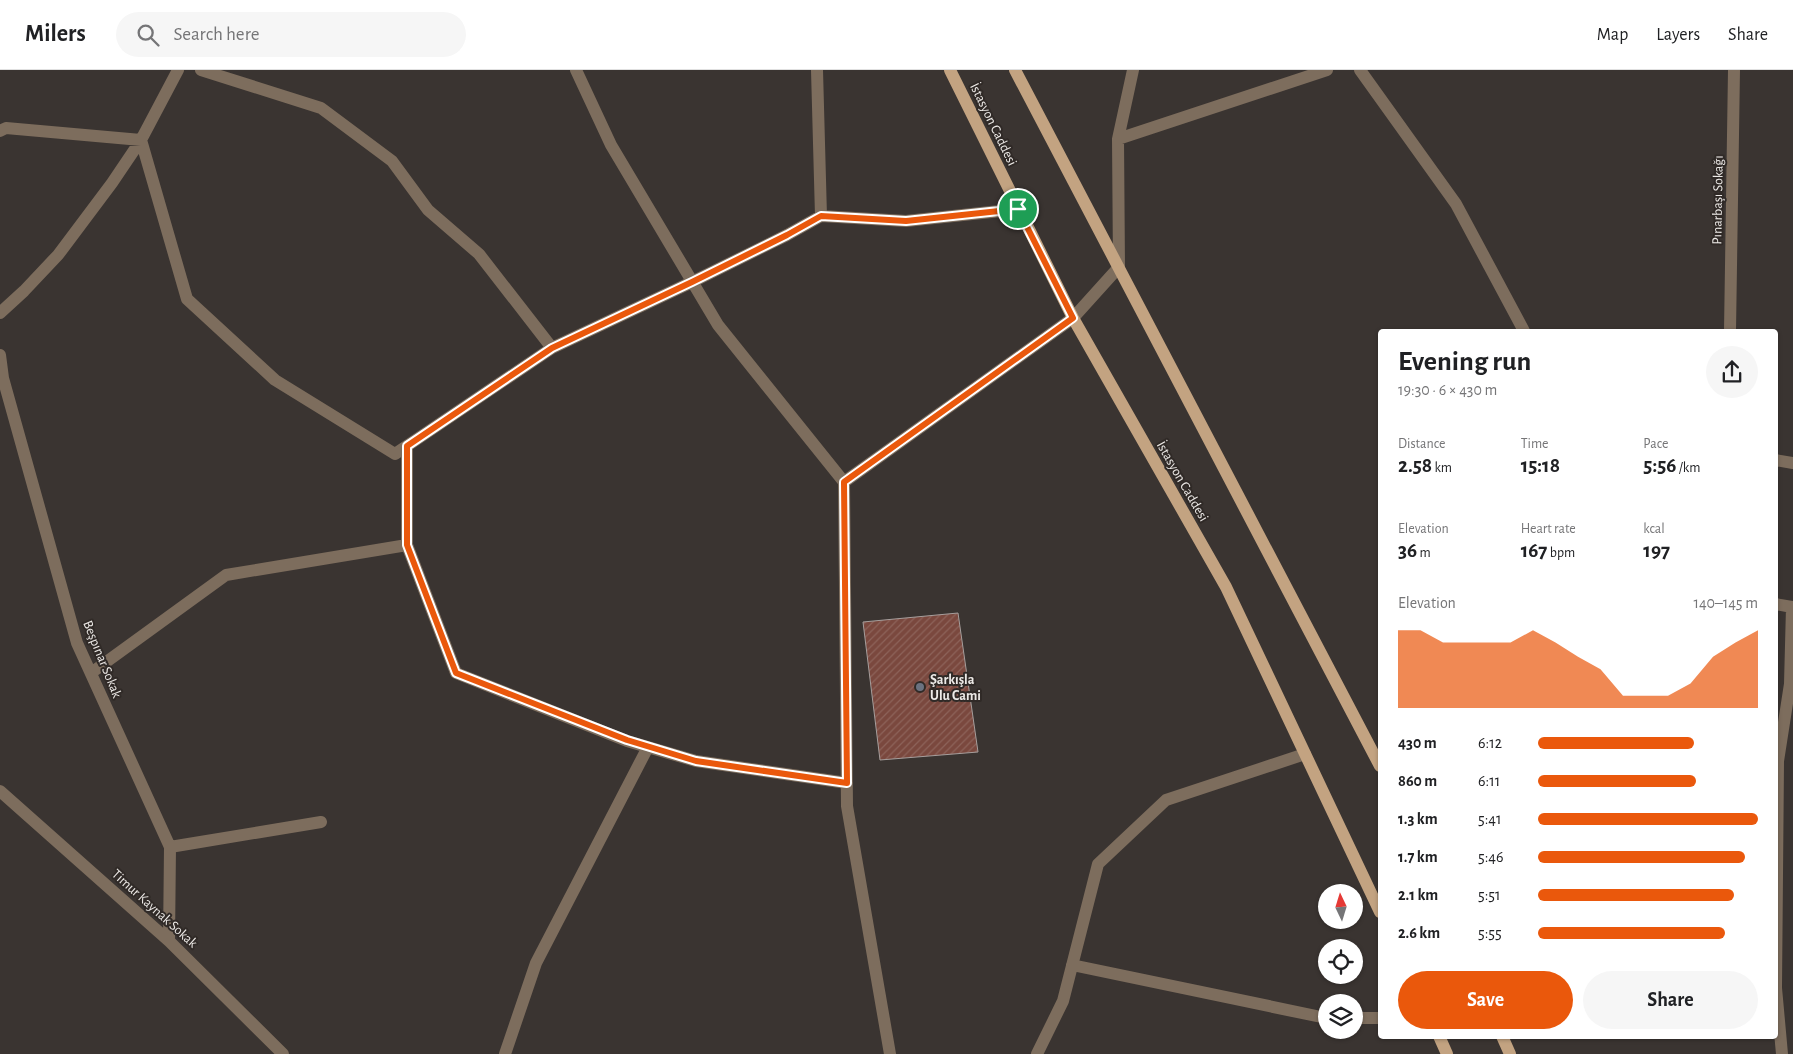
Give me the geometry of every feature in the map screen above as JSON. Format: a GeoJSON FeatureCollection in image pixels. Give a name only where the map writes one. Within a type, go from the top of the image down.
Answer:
{"type":"FeatureCollection","features":[{"type":"Feature","properties":{"kind":"main road","name":"İstasyon Caddesi"},"geometry":{"type":"LineString","coordinates":[[950,70],[1073,318],[1226,586],[1378,908]]}},
{"type":"Feature","properties":{"kind":"main road"},"geometry":{"type":"LineString","coordinates":[[1016,70],[1378,762]]}},
{"type":"Feature","properties":{"kind":"main road"},"geometry":{"type":"LineString","coordinates":[[1440,1039],[1447,1054]]}},
{"type":"Feature","properties":{"kind":"main road"},"geometry":{"type":"LineString","coordinates":[[1503,1039],[1510,1054]]}},
{"type":"Feature","properties":{"kind":"street"},"geometry":{"type":"LineString","coordinates":[[0,313],[58,255],[112,183],[141,140],[178,70]]}},
{"type":"Feature","properties":{"kind":"street"},"geometry":{"type":"LineString","coordinates":[[201,70],[321,108],[392,161],[428,210],[479,254],[552,348]]}},
{"type":"Feature","properties":{"kind":"street"},"geometry":{"type":"LineString","coordinates":[[576,70],[611,146],[718,325],[844,482],[847,806],[890,1054]]}},
{"type":"Feature","properties":{"kind":"street"},"geometry":{"type":"LineString","coordinates":[[816,70],[821,216]]}},
{"type":"Feature","properties":{"kind":"street"},"geometry":{"type":"LineString","coordinates":[[844,482],[1073,318],[1119,268],[1118,139],[1133,70]]}},
{"type":"Feature","properties":{"kind":"street"},"geometry":{"type":"LineString","coordinates":[[1118,139],[1327,70]]}},
{"type":"Feature","properties":{"kind":"street"},"geometry":{"type":"LineString","coordinates":[[1360,70],[1456,204],[1523,329]]}},
{"type":"Feature","properties":{"kind":"street","name":"Pınarbaşı Sokağı"},"geometry":{"type":"LineString","coordinates":[[1730,329],[1734,70]]}},
{"type":"Feature","properties":{"kind":"street"},"geometry":{"type":"LineString","coordinates":[[0,131],[6,128],[141,140]]}},
{"type":"Feature","properties":{"kind":"street"},"geometry":{"type":"LineString","coordinates":[[141,140],[187,299],[275,380],[395,454],[552,348],[692,282],[821,216],[906,221],[1018,209]]}},
{"type":"Feature","properties":{"kind":"street","name":"Beşpınar Sokak"},"geometry":{"type":"LineString","coordinates":[[0,355],[2,378],[75,634],[170,847],[169,940]]}},
{"type":"Feature","properties":{"kind":"street"},"geometry":{"type":"LineString","coordinates":[[407,446],[407,545],[456,673],[627,740],[696,761],[847,783]]}},
{"type":"Feature","properties":{"kind":"street"},"geometry":{"type":"LineString","coordinates":[[1778,460],[1793,463]]}},
{"type":"Feature","properties":{"kind":"street"},"geometry":{"type":"LineString","coordinates":[[91,673],[226,575],[407,545]]}},
{"type":"Feature","properties":{"kind":"street"},"geometry":{"type":"LineString","coordinates":[[1778,605],[1792,607],[1792,684],[1778,751]]}},
{"type":"Feature","properties":{"kind":"street"},"geometry":{"type":"LineString","coordinates":[[505,1054],[536,963],[648,747]]}},
{"type":"Feature","properties":{"kind":"street"},"geometry":{"type":"LineString","coordinates":[[1037,1054],[1063,1001],[1098,864],[1166,800],[1305,754]]}},
{"type":"Feature","properties":{"kind":"street","name":"Timur Kaynak Sokak"},"geometry":{"type":"LineString","coordinates":[[0,791],[169,940],[283,1054]]}},
{"type":"Feature","properties":{"kind":"street"},"geometry":{"type":"LineString","coordinates":[[170,847],[321,822]]}},
{"type":"Feature","properties":{"kind":"street"},"geometry":{"type":"LineString","coordinates":[[1072,964],[1318,1016]]}},
{"type":"Feature","properties":{"kind":"street"},"geometry":{"type":"LineString","coordinates":[[1778,1010],[1782,1054]]}},
{"type":"Feature","properties":{"kind":"street"},"geometry":{"type":"LineString","coordinates":[[1363,1018],[1378,1018]]}},
{"type":"Feature","properties":{"kind":"building","name":"Şarkışla Ulu Cami"},"geometry":{"type":"Polygon","coordinates":[[[958,613],[978,752],[880,760],[863,622],[958,613]]]}},
{"type":"Feature","properties":{"kind":"place","name":"Şarkışla Ulu Cami"},"geometry":{"type":"Point","coordinates":[920,687]}},
{"type":"Feature","properties":{"kind":"route"},"geometry":{"type":"LineString","coordinates":[[1018,209],[1073,318],[844,482],[847,783],[696,761],[627,740],[456,673],[407,545],[407,446],[552,348],[692,282],[821,216],[906,221],[1018,209]]}}]}
